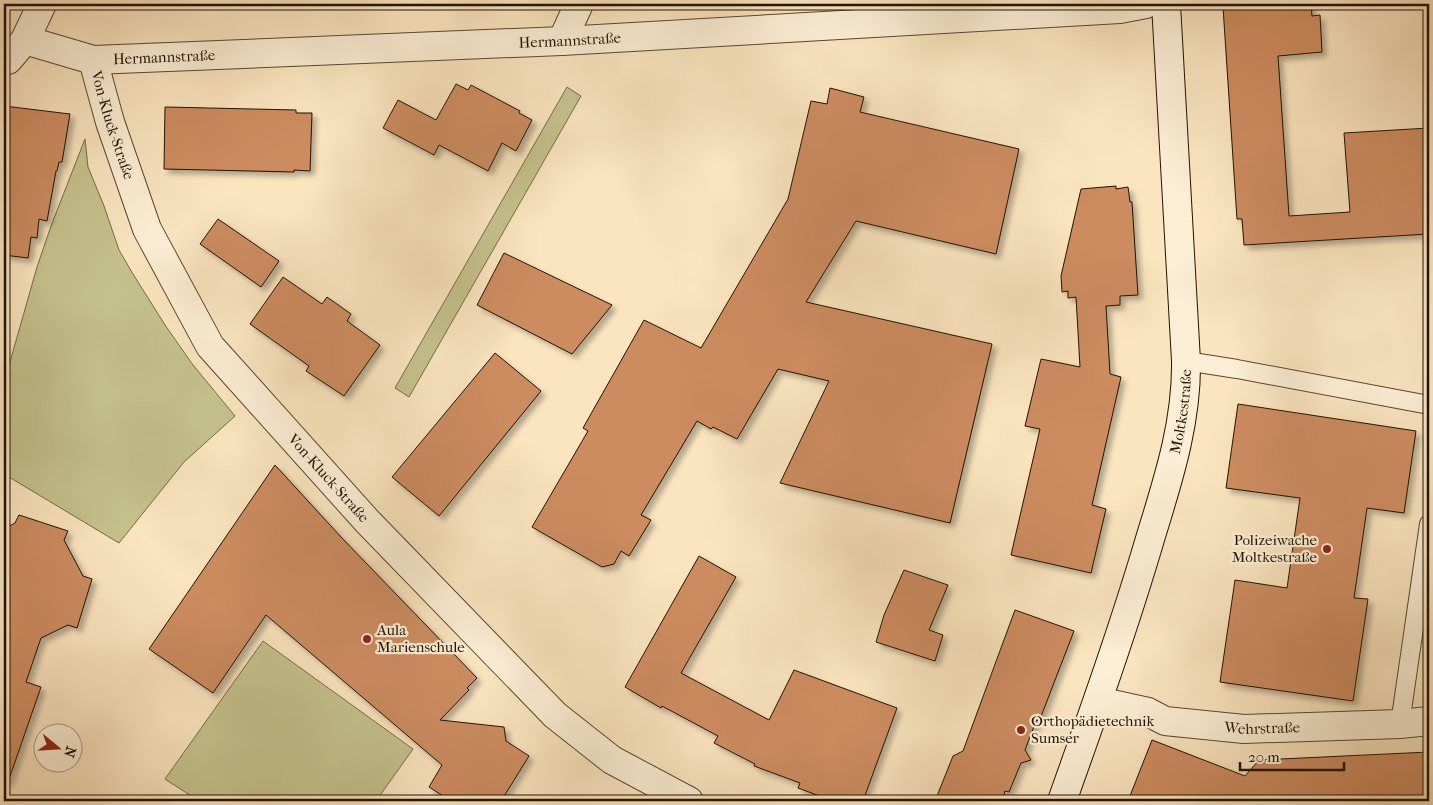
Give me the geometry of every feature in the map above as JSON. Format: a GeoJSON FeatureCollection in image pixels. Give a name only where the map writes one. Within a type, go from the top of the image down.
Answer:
{"type":"FeatureCollection","features":[{"type":"Feature","properties":{"kind":"street"},"geometry":{"type":"LineString","coordinates":[[4,61],[8,60],[25,40],[42,4]]}},
{"type":"Feature","properties":{"kind":"street"},"geometry":{"type":"LineString","coordinates":[[562,41],[580,4]]}},
{"type":"Feature","properties":{"kind":"street","name":"Hermannstraße"},"geometry":{"type":"LineString","coordinates":[[25,40],[93,60],[562,41],[1120,9],[1146,4]]}},
{"type":"Feature","properties":{"kind":"street","name":"Moltkestraße"},"geometry":{"type":"LineString","coordinates":[[1062,801],[1098,701],[1142,568],[1172,467],[1185,395],[1186,361],[1166,4]]}},
{"type":"Feature","properties":{"kind":"street","name":"Von-Kluck-Straße"},"geometry":{"type":"LineString","coordinates":[[93,60],[110,122],[147,229],[210,346],[367,521],[555,716],[612,760],[689,801]]}},
{"type":"Feature","properties":{"kind":"street","name":"Wehrstraße"},"geometry":{"type":"LineString","coordinates":[[1098,701],[1148,712],[1165,721],[1244,729],[1400,724],[1429,721]]}},
{"type":"Feature","properties":{"kind":"lane"},"geometry":{"type":"LineString","coordinates":[[1186,361],[1429,405]]}},
{"type":"Feature","properties":{"kind":"lane"},"geometry":{"type":"LineString","coordinates":[[1400,724],[1429,524]]}},
{"type":"Feature","properties":{"kind":"shaded area"},"geometry":{"type":"Polygon","coordinates":[[[567,87],[581,96],[409,397],[395,388],[567,87]]]}},
{"type":"Feature","properties":{"kind":"shaded area"},"geometry":{"type":"Polygon","coordinates":[[[85,139],[88,167],[119,250],[165,325],[193,365],[235,416],[184,462],[119,543],[4,474],[4,383],[37,267],[85,139]]]}},
{"type":"Feature","properties":{"kind":"shaded area"},"geometry":{"type":"Polygon","coordinates":[[[263,641],[413,749],[376,801],[199,801],[165,779],[263,641]]]}},
{"type":"Feature","properties":{"kind":"building"},"geometry":{"type":"Polygon","coordinates":[[[1311,4],[1312,16],[1320,15],[1322,52],[1278,56],[1289,216],[1350,212],[1344,133],[1429,128],[1428,234],[1244,245],[1242,219],[1237,219],[1223,7],[1311,4]]]}},
{"type":"Feature","properties":{"kind":"building"},"geometry":{"type":"Polygon","coordinates":[[[456,84],[468,90],[471,85],[520,111],[519,113],[532,120],[516,151],[502,143],[488,171],[439,145],[434,155],[383,128],[398,100],[436,120],[456,84]]]}},
{"type":"Feature","properties":{"kind":"building"},"geometry":{"type":"Polygon","coordinates":[[[830,88],[864,97],[860,112],[1019,149],[996,254],[856,221],[806,302],[992,344],[950,523],[780,483],[829,381],[778,369],[737,439],[713,427],[711,429],[697,421],[641,515],[651,520],[629,556],[621,551],[614,564],[602,567],[532,527],[588,431],[583,428],[644,320],[701,348],[788,199],[811,101],[827,104],[830,88]]]}},
{"type":"Feature","properties":{"kind":"building"},"geometry":{"type":"Polygon","coordinates":[[[4,106],[70,114],[62,162],[59,162],[56,171],[47,221],[39,219],[37,238],[31,237],[28,258],[4,255],[4,106]]]}},
{"type":"Feature","properties":{"kind":"building"},"geometry":{"type":"Polygon","coordinates":[[[165,107],[296,110],[296,113],[312,113],[310,171],[164,169],[165,107]]]}},
{"type":"Feature","properties":{"kind":"building"},"geometry":{"type":"Polygon","coordinates":[[[1116,186],[1116,189],[1128,187],[1130,202],[1132,202],[1138,295],[1120,296],[1120,305],[1106,306],[1110,374],[1121,377],[1092,505],[1106,509],[1091,573],[1011,555],[1040,429],[1025,426],[1041,359],[1080,367],[1076,297],[1068,298],[1068,291],[1062,292],[1061,276],[1081,189],[1116,186]]]}},
{"type":"Feature","properties":{"kind":"building"},"geometry":{"type":"Polygon","coordinates":[[[218,219],[279,261],[261,287],[200,244],[218,219]]]}},
{"type":"Feature","properties":{"kind":"building"},"geometry":{"type":"Polygon","coordinates":[[[504,253],[612,305],[572,354],[477,305],[504,253]]]}},
{"type":"Feature","properties":{"kind":"building"},"geometry":{"type":"Polygon","coordinates":[[[283,277],[322,304],[327,297],[351,314],[347,321],[380,345],[344,396],[306,371],[309,366],[250,324],[283,277]]]}},
{"type":"Feature","properties":{"kind":"building"},"geometry":{"type":"Polygon","coordinates":[[[495,353],[541,391],[439,516],[392,477],[495,353]]]}},
{"type":"Feature","properties":{"kind":"building","name":"Polizeiwache Moltkestraße"},"geometry":{"type":"Polygon","coordinates":[[[1238,404],[1416,431],[1404,513],[1367,508],[1354,598],[1368,599],[1353,701],[1220,682],[1235,580],[1287,588],[1300,498],[1226,488],[1238,404]]]}},
{"type":"Feature","properties":{"kind":"building"},"geometry":{"type":"Polygon","coordinates":[[[275,465],[341,537],[477,678],[467,688],[469,690],[440,720],[504,727],[506,741],[529,756],[501,801],[451,801],[429,787],[442,765],[266,615],[213,693],[149,649],[275,465]]]}},
{"type":"Feature","properties":{"kind":"building"},"geometry":{"type":"Polygon","coordinates":[[[19,515],[68,531],[64,540],[83,576],[92,579],[77,628],[68,625],[41,638],[26,682],[41,687],[8,782],[4,782],[4,529],[15,523],[19,515]]]}},
{"type":"Feature","properties":{"kind":"building"},"geometry":{"type":"Polygon","coordinates":[[[699,556],[736,577],[681,673],[769,720],[794,670],[897,708],[863,801],[833,801],[798,788],[800,783],[754,766],[755,764],[714,743],[718,736],[662,706],[661,708],[625,687],[699,556]]]}},
{"type":"Feature","properties":{"kind":"building"},"geometry":{"type":"Polygon","coordinates":[[[904,570],[948,585],[929,630],[943,635],[935,661],[876,642],[884,615],[904,570]]]}},
{"type":"Feature","properties":{"kind":"building"},"geometry":{"type":"Polygon","coordinates":[[[1015,610],[1074,631],[1040,719],[1036,721],[1025,750],[1031,760],[1021,763],[1009,792],[1005,791],[1002,801],[935,801],[953,756],[963,751],[1015,610]]]}},
{"type":"Feature","properties":{"kind":"building"},"geometry":{"type":"Polygon","coordinates":[[[1152,740],[1245,776],[1259,760],[1429,752],[1429,801],[1128,801],[1152,740]]]}},
{"type":"Feature","properties":{"kind":"place","name":"Polizeiwache Moltkestraße"},"geometry":{"type":"Point","coordinates":[1327,549]}},
{"type":"Feature","properties":{"kind":"place","name":"Aula Marienschule"},"geometry":{"type":"Point","coordinates":[367,639]}},
{"type":"Feature","properties":{"kind":"place","name":"Orthopädietechnik Sumser"},"geometry":{"type":"Point","coordinates":[1021,730]}}]}
